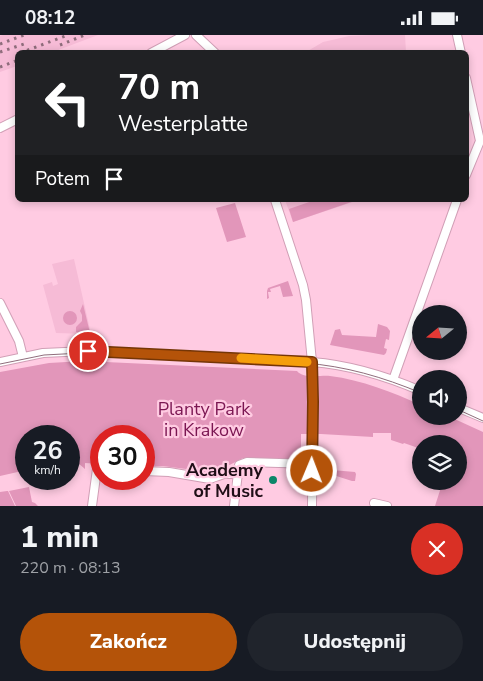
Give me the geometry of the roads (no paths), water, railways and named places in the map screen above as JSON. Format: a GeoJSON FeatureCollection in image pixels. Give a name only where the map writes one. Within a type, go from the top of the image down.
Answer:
{"type":"FeatureCollection","features":[{"type":"Feature","properties":{"kind":"street"},"geometry":{"type":"LineString","coordinates":[[156,50],[185,35]]}},
{"type":"Feature","properties":{"kind":"street"},"geometry":{"type":"LineString","coordinates":[[196,35],[212,50]]}},
{"type":"Feature","properties":{"kind":"street"},"geometry":{"type":"LineString","coordinates":[[457,35],[460,50]]}},
{"type":"Feature","properties":{"kind":"street"},"geometry":{"type":"LineString","coordinates":[[469,91],[481,140],[469,168]]}},
{"type":"Feature","properties":{"kind":"street"},"geometry":{"type":"LineString","coordinates":[[0,129],[15,121]]}},
{"type":"Feature","properties":{"kind":"street"},"geometry":{"type":"LineString","coordinates":[[276,202],[304,285],[312,362],[312,506]]}},
{"type":"Feature","properties":{"kind":"street"},"geometry":{"type":"LineString","coordinates":[[393,380],[456,202]]}},
{"type":"Feature","properties":{"kind":"street"},"geometry":{"type":"LineString","coordinates":[[0,303],[18,341],[23,357]]}},
{"type":"Feature","properties":{"kind":"street"},"geometry":{"type":"LineString","coordinates":[[0,361],[54,352],[88,351],[312,362],[342,365],[412,387]]}},
{"type":"Feature","properties":{"kind":"street"},"geometry":{"type":"LineString","coordinates":[[467,411],[483,418]]}},
{"type":"Feature","properties":{"kind":"street"},"geometry":{"type":"LineString","coordinates":[[234,506],[239,465],[247,462],[312,464]]}},
{"type":"Feature","properties":{"kind":"street"},"geometry":{"type":"LineString","coordinates":[[155,471],[210,479],[224,474],[238,474]]}},
{"type":"Feature","properties":{"kind":"street"},"geometry":{"type":"LineString","coordinates":[[92,506],[94,490]]}},
{"type":"Feature","properties":{"kind":"street"},"geometry":{"type":"LineString","coordinates":[[374,503],[387,506]]}},
{"type":"Feature","properties":{"kind":"tram line"},"geometry":{"type":"LineString","coordinates":[[0,364],[44,355],[82,353],[304,363],[364,373],[412,390]]}},
{"type":"Feature","properties":{"kind":"tram line"},"geometry":{"type":"LineString","coordinates":[[467,414],[483,421]]}},
{"type":"Feature","properties":{"kind":"railway"},"geometry":{"type":"LineString","coordinates":[[0,44],[24,35]]}},
{"type":"Feature","properties":{"kind":"railway"},"geometry":{"type":"LineString","coordinates":[[28,50],[68,35]]}},
{"type":"Feature","properties":{"kind":"railway"},"geometry":{"type":"LineString","coordinates":[[60,45],[85,35]]}},
{"type":"Feature","properties":{"kind":"railway"},"geometry":{"type":"LineString","coordinates":[[0,52],[27,43]]}},
{"type":"Feature","properties":{"kind":"railway"},"geometry":{"type":"LineString","coordinates":[[0,67],[15,61]]}},
{"type":"Feature","properties":{"kind":"place","name":"Academy of Music"},"geometry":{"type":"Point","coordinates":[273,480]}},
{"type":"Feature","properties":{"kind":"park label","name":"Planty Park in Krakow"},"geometry":{"type":"Point","coordinates":[204,420]}}]}
